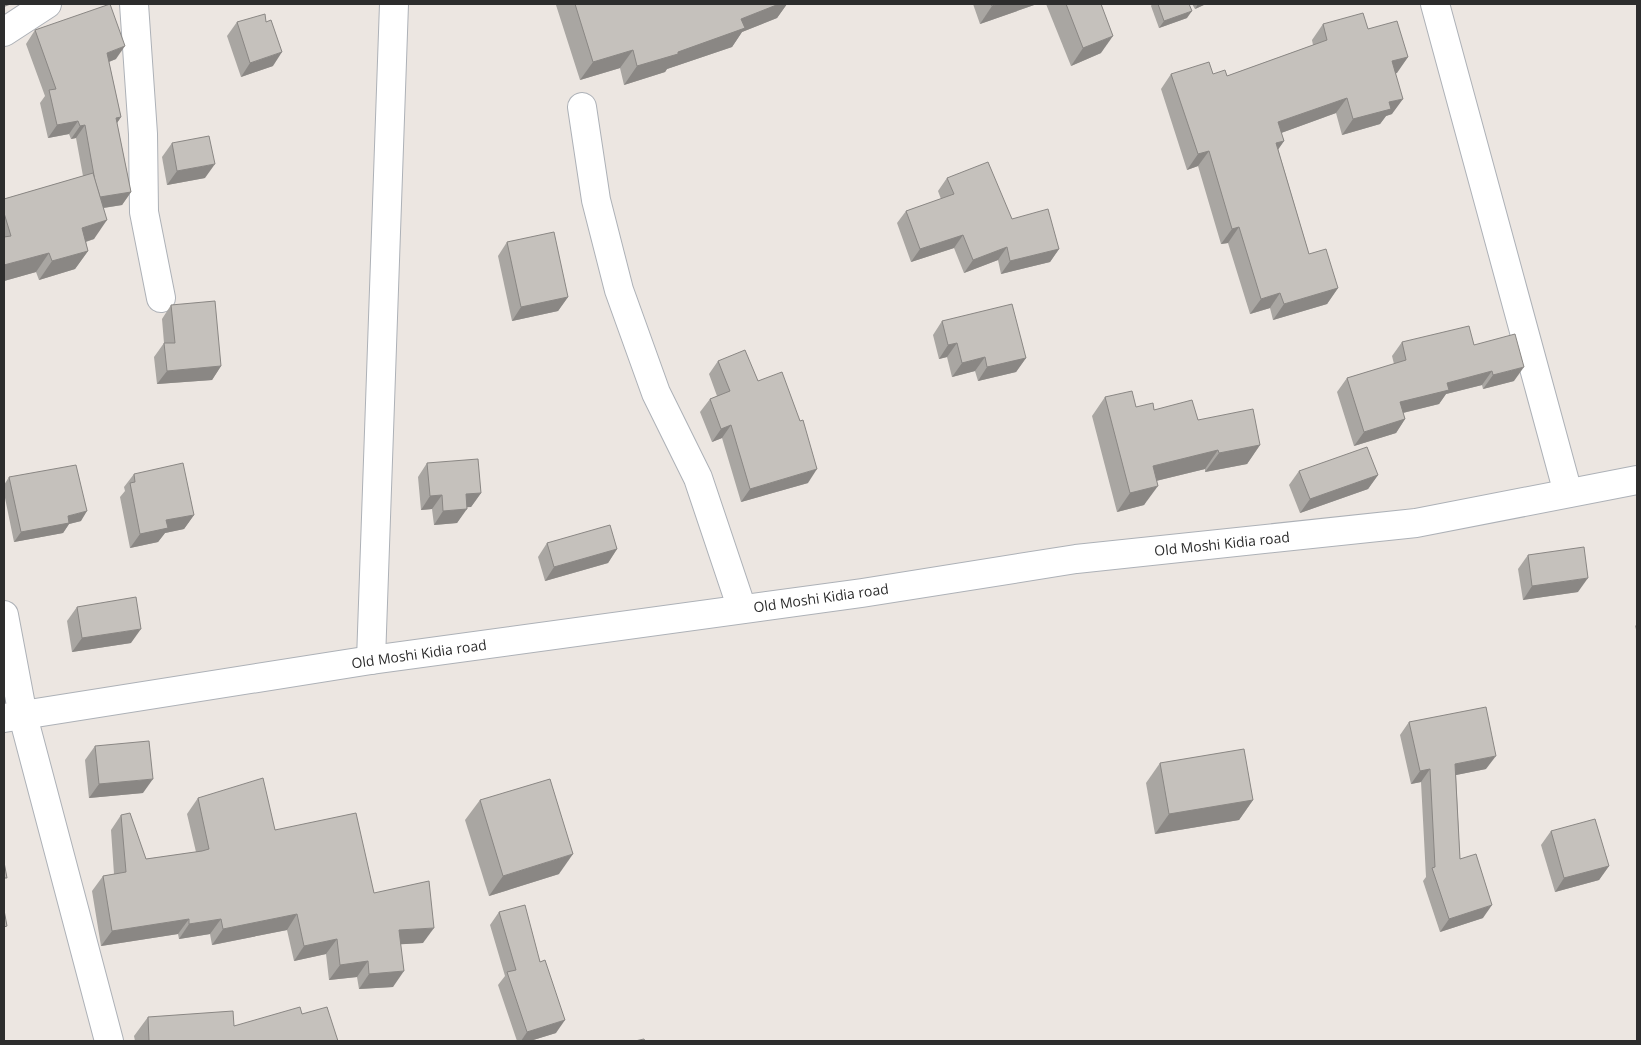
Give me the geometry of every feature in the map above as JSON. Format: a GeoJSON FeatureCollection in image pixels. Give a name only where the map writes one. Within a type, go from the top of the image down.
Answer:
{"type":"FeatureCollection","features":[{"type":"Feature","properties":{"kind":"street"},"geometry":{"type":"LineString","coordinates":[[4,32],[47,4]]}},
{"type":"Feature","properties":{"kind":"street"},"geometry":{"type":"LineString","coordinates":[[134,4],[143,134],[144,212],[161,298]]}},
{"type":"Feature","properties":{"kind":"street"},"geometry":{"type":"LineString","coordinates":[[371,660],[394,4]]}},
{"type":"Feature","properties":{"kind":"street"},"geometry":{"type":"LineString","coordinates":[[1435,4],[1568,493]]}},
{"type":"Feature","properties":{"kind":"street"},"geometry":{"type":"LineString","coordinates":[[582,107],[596,200],[619,290],[656,393],[698,478],[742,609]]}},
{"type":"Feature","properties":{"kind":"street","name":"Old Moshi Kidia road"},"geometry":{"type":"LineString","coordinates":[[13,717],[371,660],[742,609],[1076,559],[1416,523],[1637,480]]}},
{"type":"Feature","properties":{"kind":"street"},"geometry":{"type":"LineString","coordinates":[[4,615],[13,717],[109,1041]]}},
{"type":"Feature","properties":{"kind":"building"},"geometry":{"type":"Polygon","coordinates":[[[110,4],[125,46],[107,53],[121,117],[116,118],[131,192],[100,197],[95,181],[85,125],[80,126],[78,121],[57,125],[49,90],[56,89],[35,30],[110,4]]]}},
{"type":"Feature","properties":{"kind":"building"},"geometry":{"type":"Polygon","coordinates":[[[575,4],[779,4],[741,19],[745,28],[678,52],[678,54],[637,66],[633,50],[593,62],[575,4]]]}},
{"type":"Feature","properties":{"kind":"building"},"geometry":{"type":"Polygon","coordinates":[[[1066,4],[1101,4],[1113,36],[1083,48],[1066,4]]]}},
{"type":"Feature","properties":{"kind":"building"},"geometry":{"type":"Polygon","coordinates":[[[1158,4],[1189,4],[1192,11],[1164,21],[1158,4]]]}},
{"type":"Feature","properties":{"kind":"building"},"geometry":{"type":"Polygon","coordinates":[[[1363,13],[1368,29],[1397,21],[1408,57],[1392,61],[1403,99],[1389,102],[1391,109],[1353,119],[1347,98],[1278,122],[1284,141],[1276,143],[1309,254],[1326,249],[1338,288],[1284,304],[1280,293],[1261,299],[1239,227],[1232,229],[1209,151],[1198,154],[1171,74],[1209,62],[1213,74],[1225,70],[1227,76],[1327,40],[1323,24],[1363,13]]]}},
{"type":"Feature","properties":{"kind":"building"},"geometry":{"type":"Polygon","coordinates":[[[265,14],[266,22],[271,20],[282,52],[250,63],[237,22],[265,14]]]}},
{"type":"Feature","properties":{"kind":"building"},"geometry":{"type":"Polygon","coordinates":[[[209,136],[215,164],[177,171],[172,143],[209,136]]]}},
{"type":"Feature","properties":{"kind":"building"},"geometry":{"type":"Polygon","coordinates":[[[988,162],[1012,219],[1048,209],[1059,249],[1010,261],[1007,247],[973,260],[963,235],[920,249],[906,211],[954,194],[947,178],[988,162]]]}},
{"type":"Feature","properties":{"kind":"building"},"geometry":{"type":"Polygon","coordinates":[[[93,173],[107,220],[82,228],[88,251],[52,261],[49,253],[4,265],[4,237],[11,236],[4,213],[4,199],[93,173]]]}},
{"type":"Feature","properties":{"kind":"building"},"geometry":{"type":"Polygon","coordinates":[[[554,232],[568,297],[521,307],[507,242],[554,232]]]}},
{"type":"Feature","properties":{"kind":"building"},"geometry":{"type":"Polygon","coordinates":[[[215,301],[221,366],[167,371],[164,343],[175,343],[171,305],[215,301]]]}},
{"type":"Feature","properties":{"kind":"building"},"geometry":{"type":"Polygon","coordinates":[[[1012,304],[1026,358],[987,367],[985,357],[962,363],[957,343],[948,345],[942,321],[1012,304]]]}},
{"type":"Feature","properties":{"kind":"building"},"geometry":{"type":"Polygon","coordinates":[[[1469,326],[1474,345],[1515,334],[1524,367],[1493,375],[1492,371],[1447,383],[1449,390],[1400,402],[1405,419],[1364,432],[1347,378],[1406,360],[1402,342],[1469,326]]]}},
{"type":"Feature","properties":{"kind":"building"},"geometry":{"type":"Polygon","coordinates":[[[745,350],[758,381],[782,372],[800,421],[803,420],[817,469],[750,489],[731,425],[721,429],[710,399],[730,391],[718,361],[745,350]]]}},
{"type":"Feature","properties":{"kind":"building"},"geometry":{"type":"Polygon","coordinates":[[[1132,391],[1136,407],[1153,403],[1154,410],[1192,400],[1198,420],[1253,409],[1260,445],[1219,453],[1218,450],[1153,466],[1158,486],[1130,493],[1105,397],[1132,391]]]}},
{"type":"Feature","properties":{"kind":"building"},"geometry":{"type":"Polygon","coordinates":[[[1367,447],[1378,475],[1310,499],[1299,471],[1367,447]]]}},
{"type":"Feature","properties":{"kind":"building"},"geometry":{"type":"Polygon","coordinates":[[[478,459],[481,493],[466,494],[467,509],[443,511],[442,495],[430,496],[427,463],[478,459]]]}},
{"type":"Feature","properties":{"kind":"building"},"geometry":{"type":"Polygon","coordinates":[[[183,463],[194,515],[166,520],[168,528],[140,534],[130,483],[135,482],[134,474],[183,463]]]}},
{"type":"Feature","properties":{"kind":"building"},"geometry":{"type":"Polygon","coordinates":[[[76,465],[87,511],[68,516],[69,523],[21,532],[9,477],[76,465]]]}},
{"type":"Feature","properties":{"kind":"building"},"geometry":{"type":"Polygon","coordinates":[[[610,525],[617,549],[554,567],[547,543],[610,525]]]}},
{"type":"Feature","properties":{"kind":"building"},"geometry":{"type":"Polygon","coordinates":[[[1584,547],[1588,578],[1532,586],[1528,555],[1584,547]]]}},
{"type":"Feature","properties":{"kind":"building"},"geometry":{"type":"Polygon","coordinates":[[[136,597],[141,629],[82,638],[77,607],[136,597]]]}},
{"type":"Feature","properties":{"kind":"building"},"geometry":{"type":"Polygon","coordinates":[[[1486,707],[1496,756],[1455,764],[1460,859],[1476,854],[1492,905],[1449,919],[1432,868],[1435,867],[1430,769],[1420,771],[1409,722],[1486,707]]]}},
{"type":"Feature","properties":{"kind":"building"},"geometry":{"type":"Polygon","coordinates":[[[149,741],[153,779],[99,784],[95,746],[149,741]]]}},
{"type":"Feature","properties":{"kind":"building"},"geometry":{"type":"Polygon","coordinates":[[[1244,749],[1253,800],[1169,814],[1160,763],[1244,749]]]}},
{"type":"Feature","properties":{"kind":"building"},"geometry":{"type":"Polygon","coordinates":[[[263,778],[275,830],[356,813],[374,893],[429,881],[434,928],[399,930],[404,971],[369,974],[368,961],[340,965],[337,939],[304,946],[297,914],[223,929],[221,919],[189,924],[189,919],[112,931],[103,876],[126,872],[121,815],[130,813],[146,859],[202,851],[209,849],[198,798],[263,778]]]}},
{"type":"Feature","properties":{"kind":"building"},"geometry":{"type":"Polygon","coordinates":[[[550,779],[573,854],[503,876],[480,800],[550,779]]]}},
{"type":"Feature","properties":{"kind":"building"},"geometry":{"type":"Polygon","coordinates":[[[1595,819],[1609,866],[1564,878],[1551,831],[1595,819]]]}},
{"type":"Feature","properties":{"kind":"building"},"geometry":{"type":"Polygon","coordinates":[[[4,862],[7,878],[4,878],[4,862]]]}},
{"type":"Feature","properties":{"kind":"building"},"geometry":{"type":"Polygon","coordinates":[[[525,905],[540,962],[545,960],[565,1020],[527,1032],[507,972],[516,970],[499,912],[525,905]]]}},
{"type":"Feature","properties":{"kind":"building"},"geometry":{"type":"Polygon","coordinates":[[[4,910],[7,926],[4,927],[4,910]]]}},
{"type":"Feature","properties":{"kind":"building"},"geometry":{"type":"Polygon","coordinates":[[[300,1007],[302,1014],[327,1007],[338,1041],[149,1041],[148,1017],[233,1011],[234,1026],[300,1007]]]}}]}
